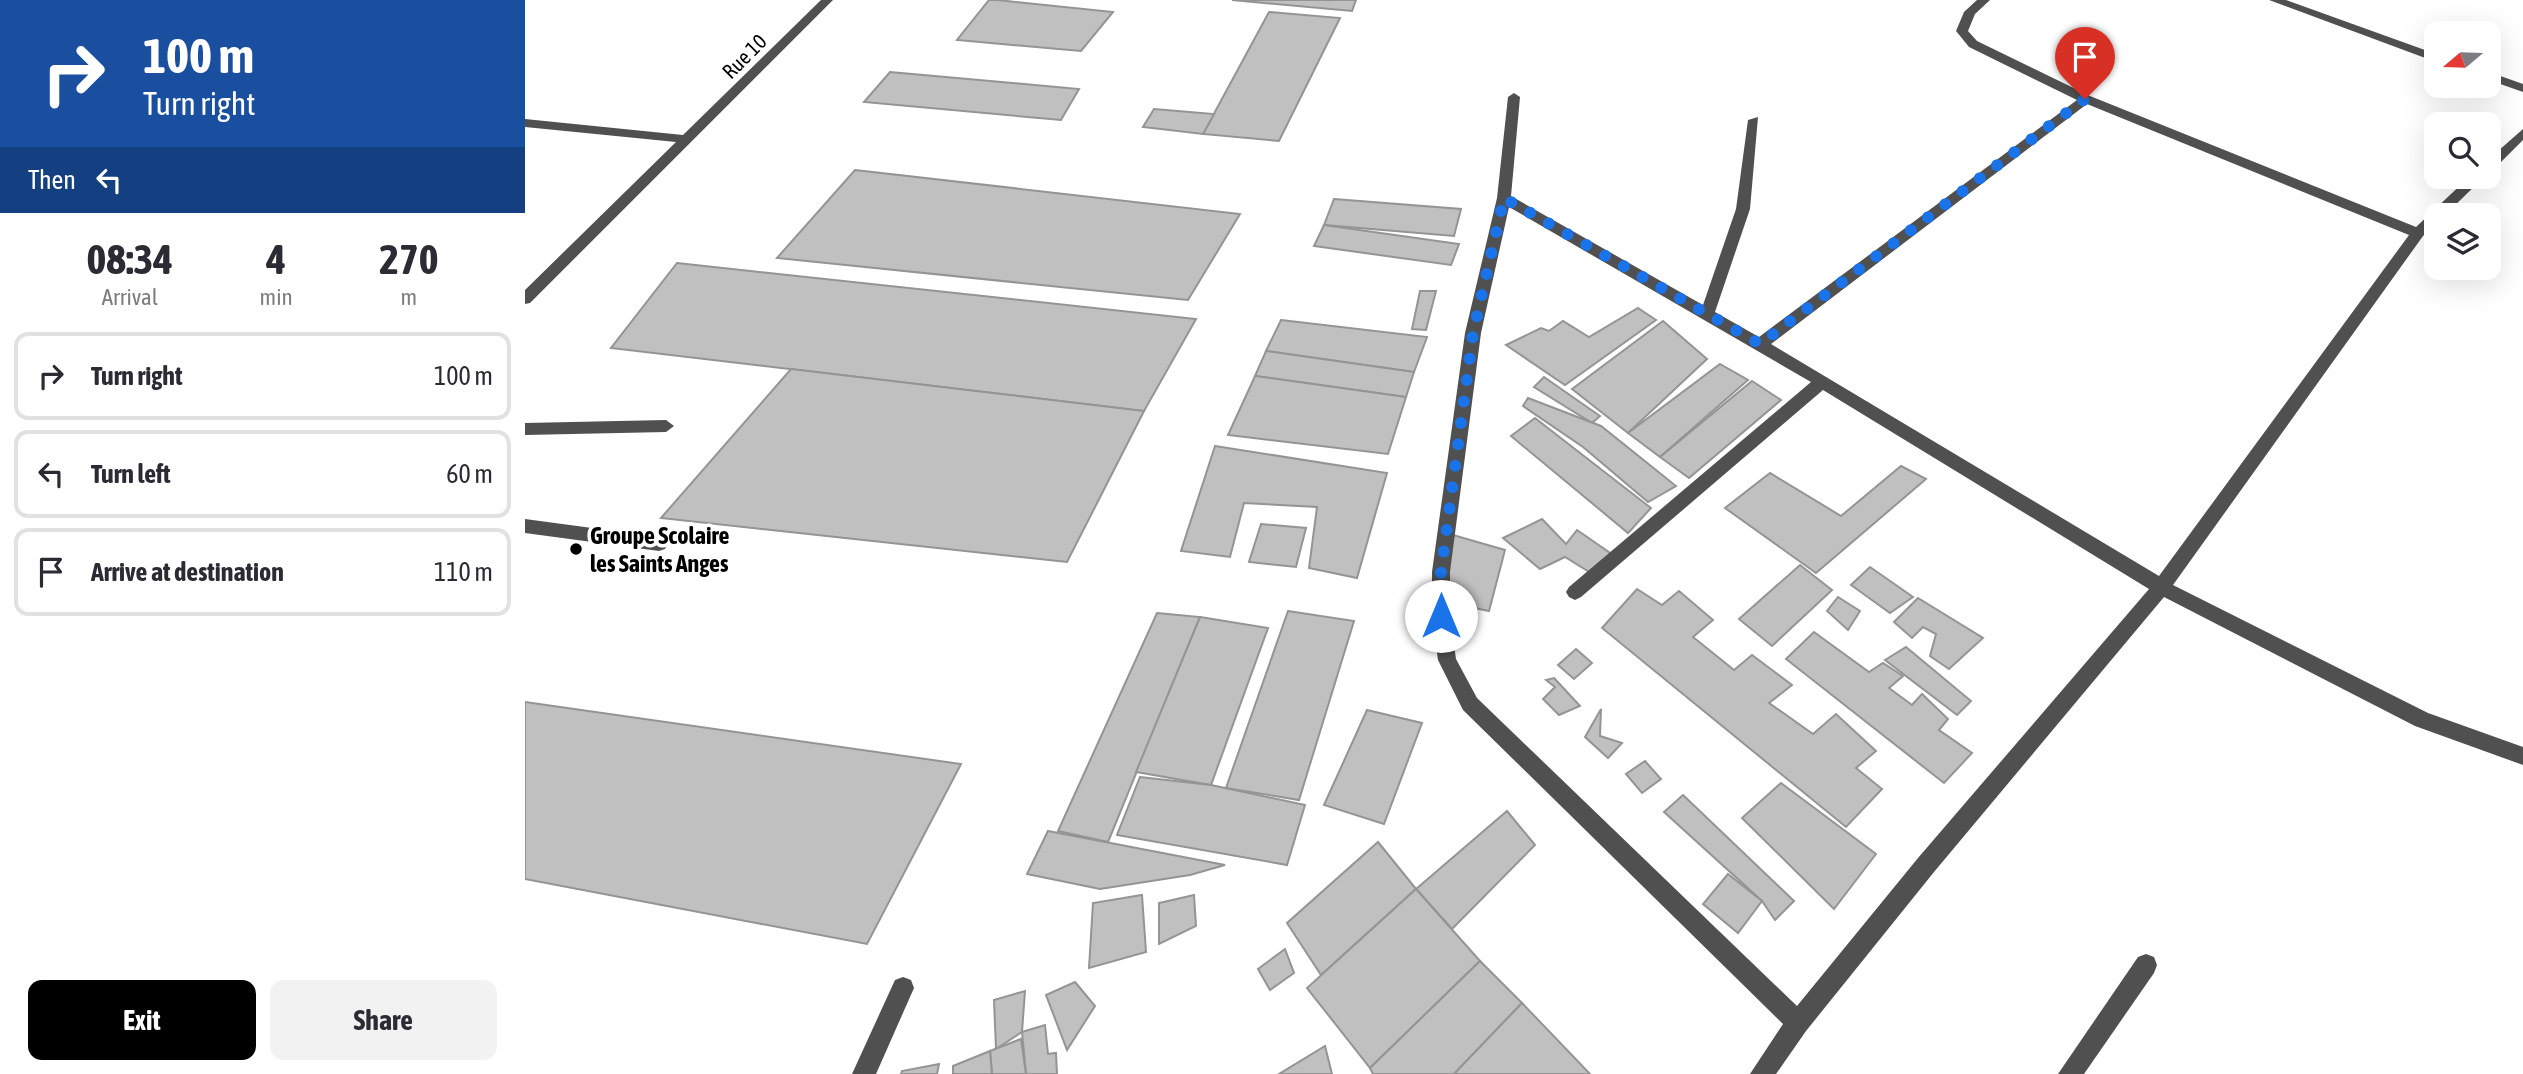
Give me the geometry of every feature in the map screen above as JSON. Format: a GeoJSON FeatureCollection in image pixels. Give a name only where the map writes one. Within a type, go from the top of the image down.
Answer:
{"type":"FeatureCollection","features":[{"type":"Feature","properties":{"kind":"street","name":"Rue 10"},"geometry":{"type":"LineString","coordinates":[[525,299],[827,0]]}},
{"type":"Feature","properties":{"kind":"street"},"geometry":{"type":"LineString","coordinates":[[1984,0],[1970,12],[1962,31],[1973,44],[2085,99],[2418,233]]}},
{"type":"Feature","properties":{"kind":"street"},"geometry":{"type":"LineString","coordinates":[[2276,0],[2424,54]]}},
{"type":"Feature","properties":{"kind":"street"},"geometry":{"type":"LineString","coordinates":[[2501,80],[2523,88]]}},
{"type":"Feature","properties":{"kind":"street"},"geometry":{"type":"LineString","coordinates":[[1514,97],[1504,198],[1473,333],[1443,559],[1441,616],[1447,660],[1470,704],[1798,1023]]}},
{"type":"Feature","properties":{"kind":"street"},"geometry":{"type":"LineString","coordinates":[[1760,344],[2085,99]]}},
{"type":"Feature","properties":{"kind":"street"},"geometry":{"type":"LineString","coordinates":[[1707,314],[1743,208],[1754,120]]}},
{"type":"Feature","properties":{"kind":"street"},"geometry":{"type":"LineString","coordinates":[[525,122],[688,139]]}},
{"type":"Feature","properties":{"kind":"street"},"geometry":{"type":"LineString","coordinates":[[2501,154],[2523,133]]}},
{"type":"Feature","properties":{"kind":"street"},"geometry":{"type":"LineString","coordinates":[[1762,1074],[1798,1023],[1926,865],[2161,587],[2418,233],[2464,189]]}},
{"type":"Feature","properties":{"kind":"street"},"geometry":{"type":"LineString","coordinates":[[1504,198],[1760,344],[2161,587],[2422,720],[2523,756]]}},
{"type":"Feature","properties":{"kind":"street"},"geometry":{"type":"LineString","coordinates":[[1575,592],[1822,382]]}},
{"type":"Feature","properties":{"kind":"street"},"geometry":{"type":"LineString","coordinates":[[525,429],[666,426]]}},
{"type":"Feature","properties":{"kind":"street"},"geometry":{"type":"LineString","coordinates":[[525,526],[659,544]]}},
{"type":"Feature","properties":{"kind":"street"},"geometry":{"type":"LineString","coordinates":[[2070,1074],[2146,965]]}},
{"type":"Feature","properties":{"kind":"street"},"geometry":{"type":"LineString","coordinates":[[863,1074],[903,988]]}},
{"type":"Feature","properties":{"kind":"building"},"geometry":{"type":"Polygon","coordinates":[[[989,0],[1113,12],[1081,51],[957,40],[989,0]]]}},
{"type":"Feature","properties":{"kind":"building"},"geometry":{"type":"Polygon","coordinates":[[[1232,0],[1356,0],[1352,11],[1232,0]]]}},
{"type":"Feature","properties":{"kind":"building"},"geometry":{"type":"Polygon","coordinates":[[[1269,12],[1340,18],[1279,141],[1203,134],[1269,12]]]}},
{"type":"Feature","properties":{"kind":"building"},"geometry":{"type":"Polygon","coordinates":[[[890,72],[1079,89],[1061,120],[864,102],[890,72]]]}},
{"type":"Feature","properties":{"kind":"building"},"geometry":{"type":"Polygon","coordinates":[[[1154,109],[1214,114],[1203,134],[1143,127],[1154,109]]]}},
{"type":"Feature","properties":{"kind":"building"},"geometry":{"type":"Polygon","coordinates":[[[855,170],[1240,214],[1188,300],[777,258],[855,170]]]}},
{"type":"Feature","properties":{"kind":"building"},"geometry":{"type":"Polygon","coordinates":[[[1334,199],[1461,209],[1454,236],[1324,225],[1334,199]]]}},
{"type":"Feature","properties":{"kind":"building"},"geometry":{"type":"Polygon","coordinates":[[[1324,225],[1459,244],[1451,265],[1314,246],[1324,225]]]}},
{"type":"Feature","properties":{"kind":"building"},"geometry":{"type":"Polygon","coordinates":[[[677,263],[1196,319],[1144,411],[611,348],[677,263]]]}},
{"type":"Feature","properties":{"kind":"building"},"geometry":{"type":"Polygon","coordinates":[[[1420,291],[1436,291],[1426,330],[1412,329],[1420,291]]]}},
{"type":"Feature","properties":{"kind":"building"},"geometry":{"type":"Polygon","coordinates":[[[1638,308],[1656,320],[1565,385],[1506,345],[1541,328],[1549,331],[1563,321],[1589,337],[1638,308]]]}},
{"type":"Feature","properties":{"kind":"building"},"geometry":{"type":"Polygon","coordinates":[[[1281,320],[1427,337],[1414,372],[1266,351],[1281,320]]]}},
{"type":"Feature","properties":{"kind":"building"},"geometry":{"type":"Polygon","coordinates":[[[1663,321],[1707,359],[1628,433],[1572,389],[1663,321]]]}},
{"type":"Feature","properties":{"kind":"building"},"geometry":{"type":"Polygon","coordinates":[[[1266,351],[1414,372],[1406,397],[1255,376],[1266,351]]]}},
{"type":"Feature","properties":{"kind":"building"},"geometry":{"type":"Polygon","coordinates":[[[1720,364],[1748,380],[1660,457],[1628,433],[1720,364]]]}},
{"type":"Feature","properties":{"kind":"building"},"geometry":{"type":"Polygon","coordinates":[[[791,369],[1144,411],[1067,562],[661,518],[791,369]]]}},
{"type":"Feature","properties":{"kind":"building"},"geometry":{"type":"Polygon","coordinates":[[[1255,376],[1406,397],[1388,454],[1228,435],[1255,376]]]}},
{"type":"Feature","properties":{"kind":"building"},"geometry":{"type":"Polygon","coordinates":[[[1544,377],[1600,416],[1592,423],[1534,387],[1544,377]]]}},
{"type":"Feature","properties":{"kind":"building"},"geometry":{"type":"Polygon","coordinates":[[[1752,381],[1781,400],[1689,478],[1660,457],[1752,381]]]}},
{"type":"Feature","properties":{"kind":"building"},"geometry":{"type":"Polygon","coordinates":[[[1528,398],[1601,426],[1676,486],[1648,502],[1583,447],[1523,406],[1528,398]]]}},
{"type":"Feature","properties":{"kind":"building"},"geometry":{"type":"Polygon","coordinates":[[[1535,418],[1651,508],[1628,533],[1511,436],[1535,418]]]}},
{"type":"Feature","properties":{"kind":"building"},"geometry":{"type":"Polygon","coordinates":[[[1215,446],[1387,473],[1357,578],[1309,568],[1317,507],[1244,503],[1230,557],[1181,551],[1215,446]]]}},
{"type":"Feature","properties":{"kind":"building"},"geometry":{"type":"Polygon","coordinates":[[[1901,466],[1926,479],[1816,573],[1725,508],[1770,473],[1841,516],[1901,466]]]}},
{"type":"Feature","properties":{"kind":"building"},"geometry":{"type":"Polygon","coordinates":[[[1542,519],[1566,544],[1577,530],[1613,555],[1594,575],[1565,557],[1540,569],[1503,538],[1542,519]]]}},
{"type":"Feature","properties":{"kind":"building"},"geometry":{"type":"Polygon","coordinates":[[[1261,524],[1306,528],[1296,567],[1249,562],[1261,524]]]}},
{"type":"Feature","properties":{"kind":"building"},"geometry":{"type":"Polygon","coordinates":[[[1446,533],[1505,550],[1489,611],[1431,599],[1446,533]]]}},
{"type":"Feature","properties":{"kind":"building"},"geometry":{"type":"Polygon","coordinates":[[[1800,565],[1832,590],[1772,646],[1739,619],[1800,565]]]}},
{"type":"Feature","properties":{"kind":"building"},"geometry":{"type":"Polygon","coordinates":[[[1870,567],[1913,597],[1890,613],[1851,585],[1870,567]]]}},
{"type":"Feature","properties":{"kind":"building"},"geometry":{"type":"Polygon","coordinates":[[[1637,589],[1662,605],[1679,591],[1713,620],[1693,637],[1734,670],[1752,655],[1792,685],[1769,703],[1813,734],[1836,714],[1876,751],[1856,768],[1882,789],[1846,827],[1602,628],[1637,589]]]}},
{"type":"Feature","properties":{"kind":"building"},"geometry":{"type":"Polygon","coordinates":[[[1838,597],[1860,611],[1848,630],[1827,611],[1838,597]]]}},
{"type":"Feature","properties":{"kind":"building"},"geometry":{"type":"Polygon","coordinates":[[[1918,598],[1983,638],[1949,669],[1930,656],[1936,634],[1923,627],[1912,638],[1894,622],[1918,598]]]}},
{"type":"Feature","properties":{"kind":"building"},"geometry":{"type":"Polygon","coordinates":[[[1288,611],[1354,621],[1299,800],[1226,788],[1288,611]]]}},
{"type":"Feature","properties":{"kind":"building"},"geometry":{"type":"Polygon","coordinates":[[[1157,613],[1200,617],[1108,842],[1058,831],[1157,613]]]}},
{"type":"Feature","properties":{"kind":"building"},"geometry":{"type":"Polygon","coordinates":[[[1200,617],[1268,628],[1211,785],[1136,772],[1200,617]]]}},
{"type":"Feature","properties":{"kind":"building"},"geometry":{"type":"Polygon","coordinates":[[[1814,632],[1869,672],[1883,663],[1903,676],[1889,688],[1912,705],[1922,694],[1948,719],[1939,730],[1972,753],[1944,783],[1786,659],[1814,632]]]}},
{"type":"Feature","properties":{"kind":"building"},"geometry":{"type":"Polygon","coordinates":[[[1906,647],[1971,701],[1957,715],[1885,660],[1906,647]]]}},
{"type":"Feature","properties":{"kind":"building"},"geometry":{"type":"Polygon","coordinates":[[[1576,649],[1592,663],[1574,679],[1558,665],[1576,649]]]}},
{"type":"Feature","properties":{"kind":"building"},"geometry":{"type":"Polygon","coordinates":[[[1554,678],[1580,706],[1559,715],[1543,699],[1555,687],[1546,680],[1554,678]]]}},
{"type":"Feature","properties":{"kind":"building"},"geometry":{"type":"Polygon","coordinates":[[[525,702],[961,764],[867,944],[525,879],[525,702]]]}},
{"type":"Feature","properties":{"kind":"building"},"geometry":{"type":"Polygon","coordinates":[[[1601,709],[1600,736],[1622,743],[1608,758],[1585,737],[1601,709]]]}},
{"type":"Feature","properties":{"kind":"building"},"geometry":{"type":"Polygon","coordinates":[[[1367,710],[1422,723],[1384,824],[1324,805],[1367,710]]]}},
{"type":"Feature","properties":{"kind":"building"},"geometry":{"type":"Polygon","coordinates":[[[1645,761],[1661,779],[1642,793],[1626,774],[1645,761]]]}},
{"type":"Feature","properties":{"kind":"building"},"geometry":{"type":"Polygon","coordinates":[[[1140,777],[1211,785],[1305,805],[1287,865],[1117,835],[1140,777]]]}},
{"type":"Feature","properties":{"kind":"building"},"geometry":{"type":"Polygon","coordinates":[[[1781,783],[1876,854],[1834,909],[1742,818],[1781,783]]]}},
{"type":"Feature","properties":{"kind":"building"},"geometry":{"type":"Polygon","coordinates":[[[1683,795],[1794,901],[1775,920],[1762,901],[1664,812],[1683,795]]]}},
{"type":"Feature","properties":{"kind":"building"},"geometry":{"type":"Polygon","coordinates":[[[1507,811],[1535,845],[1452,929],[1416,889],[1507,811]]]}},
{"type":"Feature","properties":{"kind":"building"},"geometry":{"type":"Polygon","coordinates":[[[1048,831],[1225,865],[1190,875],[1100,889],[1027,874],[1048,831]]]}},
{"type":"Feature","properties":{"kind":"building"},"geometry":{"type":"Polygon","coordinates":[[[1378,842],[1416,889],[1321,975],[1287,923],[1378,842]]]}},
{"type":"Feature","properties":{"kind":"building"},"geometry":{"type":"Polygon","coordinates":[[[1728,874],[1762,901],[1738,933],[1703,904],[1728,874]]]}},
{"type":"Feature","properties":{"kind":"building"},"geometry":{"type":"Polygon","coordinates":[[[1416,889],[1480,961],[1370,1068],[1307,988],[1416,889]]]}},
{"type":"Feature","properties":{"kind":"building"},"geometry":{"type":"Polygon","coordinates":[[[1142,895],[1146,952],[1089,968],[1093,903],[1142,895]]]}},
{"type":"Feature","properties":{"kind":"building"},"geometry":{"type":"Polygon","coordinates":[[[1194,895],[1196,926],[1159,944],[1159,903],[1194,895]]]}},
{"type":"Feature","properties":{"kind":"building"},"geometry":{"type":"Polygon","coordinates":[[[1285,949],[1294,973],[1270,990],[1258,969],[1285,949]]]}},
{"type":"Feature","properties":{"kind":"building"},"geometry":{"type":"Polygon","coordinates":[[[1480,961],[1522,1003],[1454,1074],[1373,1074],[1370,1068],[1480,961]]]}},
{"type":"Feature","properties":{"kind":"building"},"geometry":{"type":"Polygon","coordinates":[[[1075,982],[1095,1006],[1067,1050],[1046,995],[1075,982]]]}},
{"type":"Feature","properties":{"kind":"building"},"geometry":{"type":"Polygon","coordinates":[[[1025,991],[1022,1032],[996,1049],[994,1000],[1025,991]]]}},
{"type":"Feature","properties":{"kind":"building"},"geometry":{"type":"Polygon","coordinates":[[[1522,1003],[1590,1074],[1454,1074],[1522,1003]]]}},
{"type":"Feature","properties":{"kind":"building"},"geometry":{"type":"Polygon","coordinates":[[[1045,1025],[1048,1054],[1056,1053],[1057,1074],[1026,1074],[1022,1032],[1045,1025]]]}},
{"type":"Feature","properties":{"kind":"building"},"geometry":{"type":"Polygon","coordinates":[[[1021,1039],[1026,1074],[992,1074],[990,1051],[1021,1039]]]}},
{"type":"Feature","properties":{"kind":"building"},"geometry":{"type":"Polygon","coordinates":[[[1325,1046],[1332,1074],[1279,1074],[1325,1046]]]}},
{"type":"Feature","properties":{"kind":"building"},"geometry":{"type":"Polygon","coordinates":[[[990,1051],[992,1074],[953,1074],[953,1066],[990,1051]]]}},
{"type":"Feature","properties":{"kind":"building"},"geometry":{"type":"Polygon","coordinates":[[[939,1064],[937,1074],[901,1074],[902,1071],[939,1064]]]}},
{"type":"Feature","properties":{"kind":"place","name":"Groupe Scolaire les Saints Anges"},"geometry":{"type":"Point","coordinates":[576,549]}},
{"type":"Feature","properties":{"kind":"route"},"geometry":{"type":"LineString","coordinates":[[1441,616],[1441,572],[1473,333],[1504,198],[1760,344],[2085,99]]}}]}
